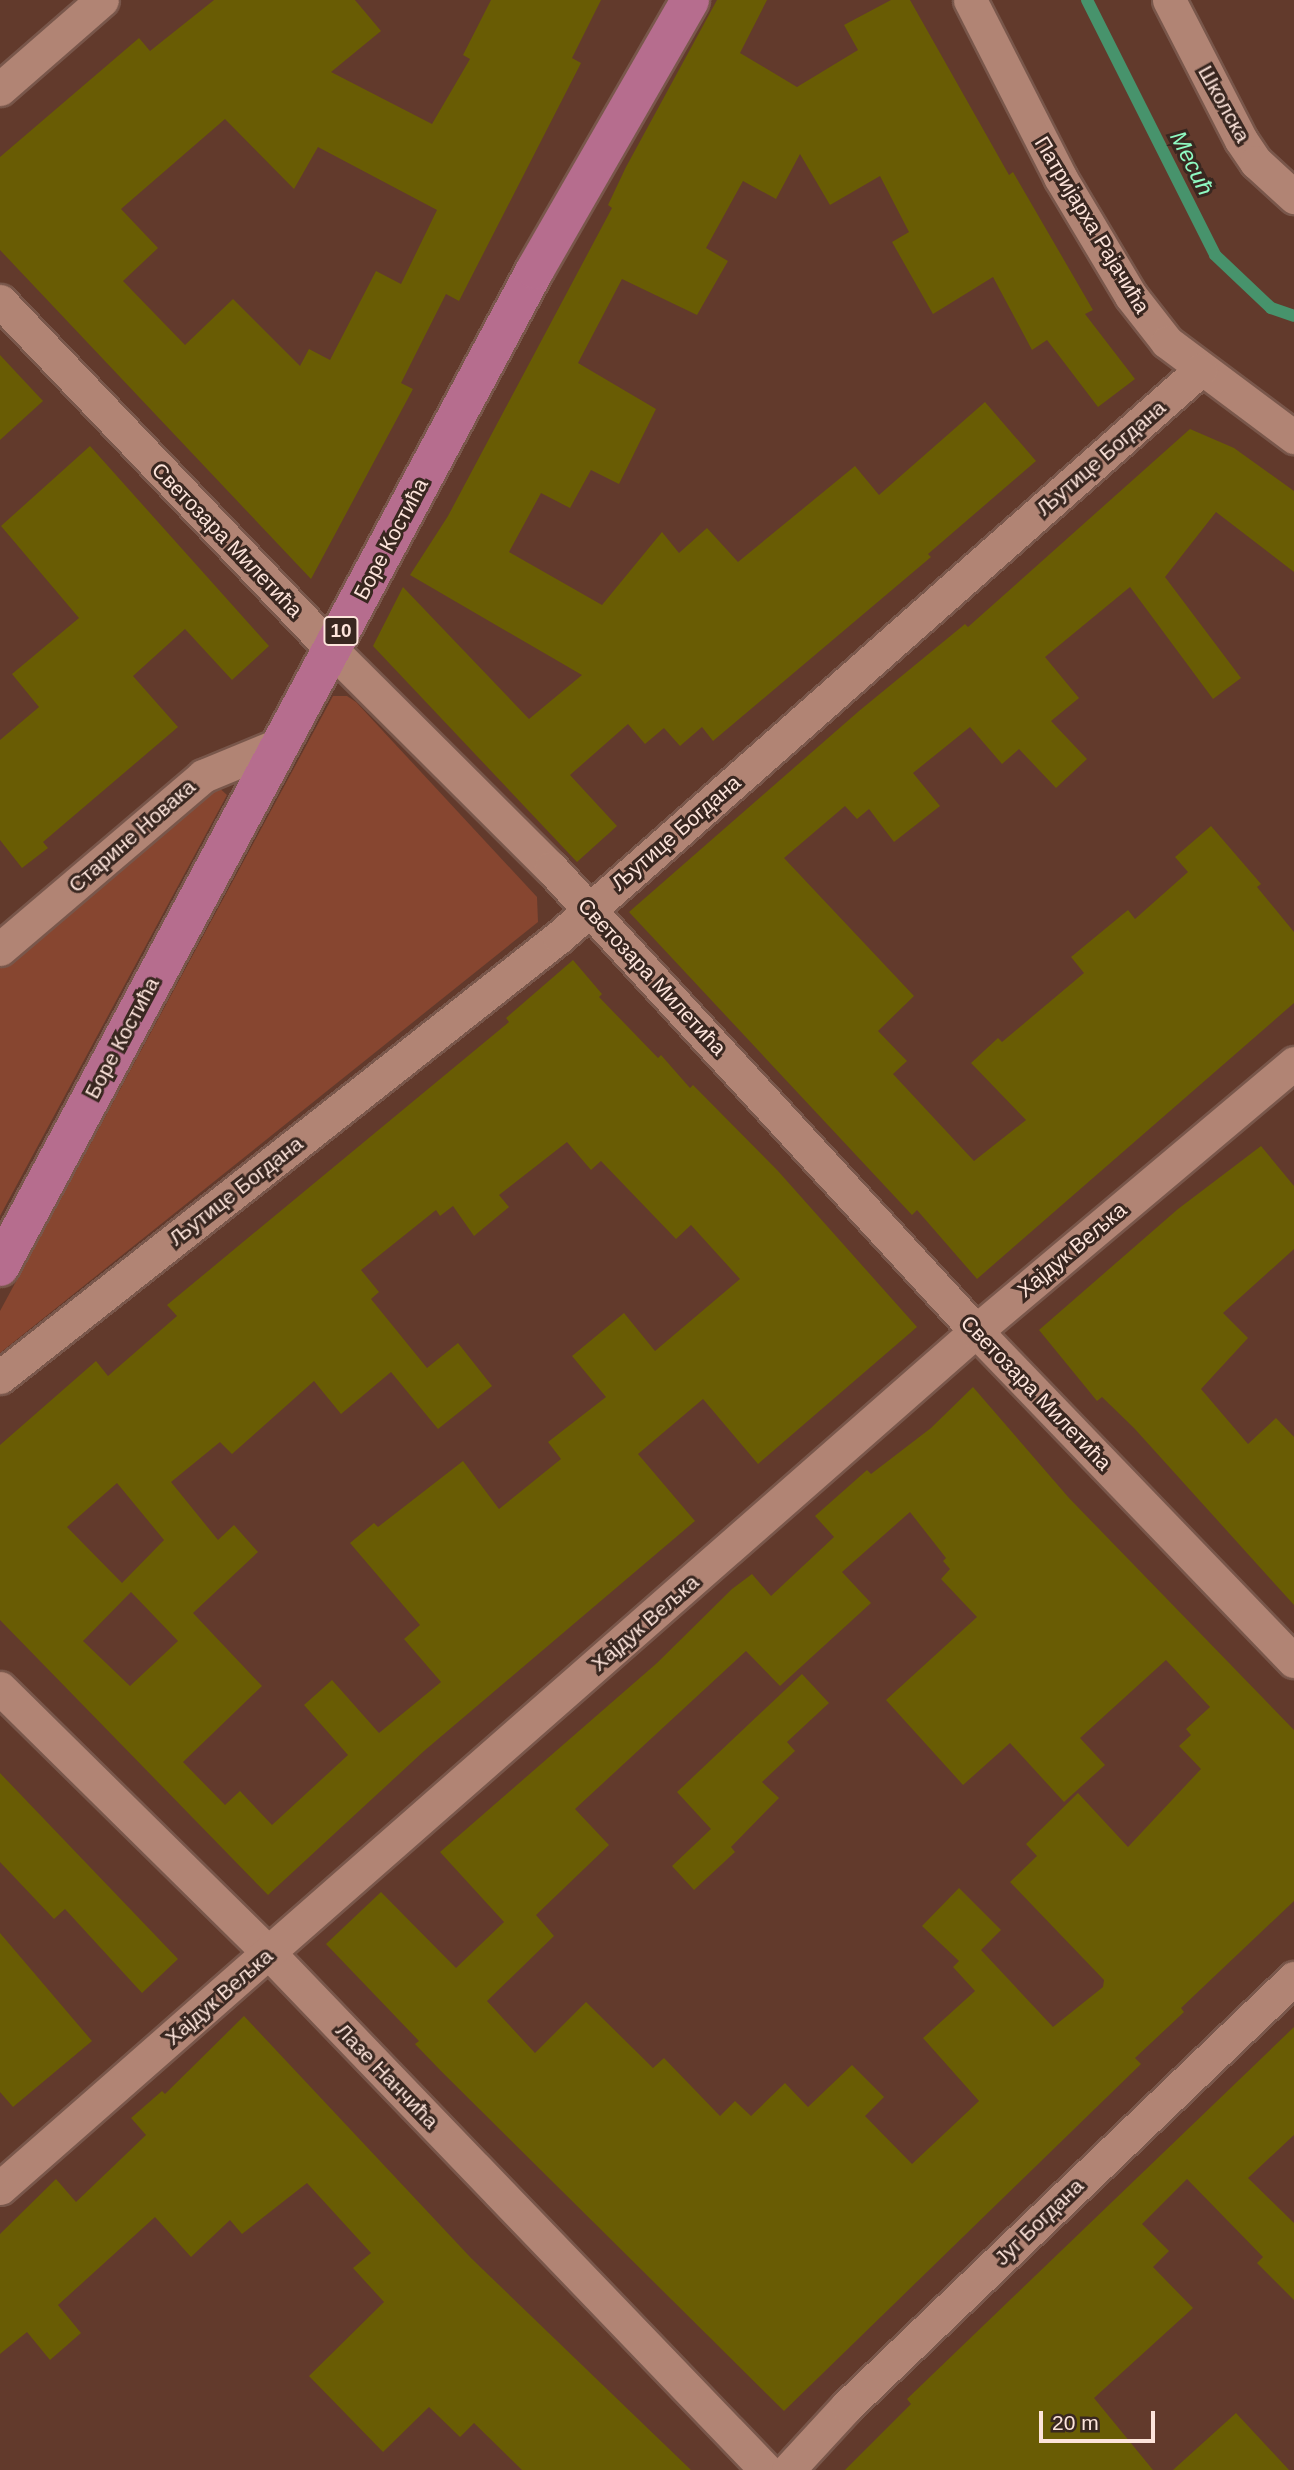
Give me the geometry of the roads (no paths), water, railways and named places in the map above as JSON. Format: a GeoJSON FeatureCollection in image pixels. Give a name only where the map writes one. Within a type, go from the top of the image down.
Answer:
{"type":"FeatureCollection","features":[{"type":"Feature","properties":{"kind":"main road","name":"Боре Костића"},"geometry":{"type":"LineString","coordinates":[[0,1267],[535,270],[690,0]]}},
{"type":"Feature","properties":{"kind":"street"},"geometry":{"type":"LineString","coordinates":[[0,89],[102,0]]}},
{"type":"Feature","properties":{"kind":"street","name":"Патријарха Рајачића"},"geometry":{"type":"LineString","coordinates":[[970,0],[1060,177],[1131,296],[1167,342],[1200,370],[1294,437]]}},
{"type":"Feature","properties":{"kind":"street","name":"Школска"},"geometry":{"type":"LineString","coordinates":[[1169,0],[1241,140],[1256,162],[1294,197]]}},
{"type":"Feature","properties":{"kind":"street","name":"Светозара Милетића"},"geometry":{"type":"LineString","coordinates":[[0,301],[331,649],[589,909],[976,1331],[1294,1661]]}},
{"type":"Feature","properties":{"kind":"street","name":"Љутице Богдана"},"geometry":{"type":"LineString","coordinates":[[0,1377],[589,909],[1200,370]]}},
{"type":"Feature","properties":{"kind":"street","name":"Старине Новака"},"geometry":{"type":"LineString","coordinates":[[0,949],[204,776],[278,745]]}},
{"type":"Feature","properties":{"kind":"street","name":"Хајдук Вељка"},"geometry":{"type":"LineString","coordinates":[[0,2188],[270,1954],[976,1331],[1294,1063]]}},
{"type":"Feature","properties":{"kind":"street","name":"Лазе Нанчића"},"geometry":{"type":"LineString","coordinates":[[0,1688],[270,1954],[766,2470]]}},
{"type":"Feature","properties":{"kind":"street","name":"Југ Богдана"},"geometry":{"type":"LineString","coordinates":[[789,2470],[847,2406],[1294,1978]]}},
{"type":"Feature","properties":{"kind":"waterway","name":"Месић"},"geometry":{"type":"LineString","coordinates":[[1087,0],[1215,255],[1271,308],[1294,316]]}}]}
